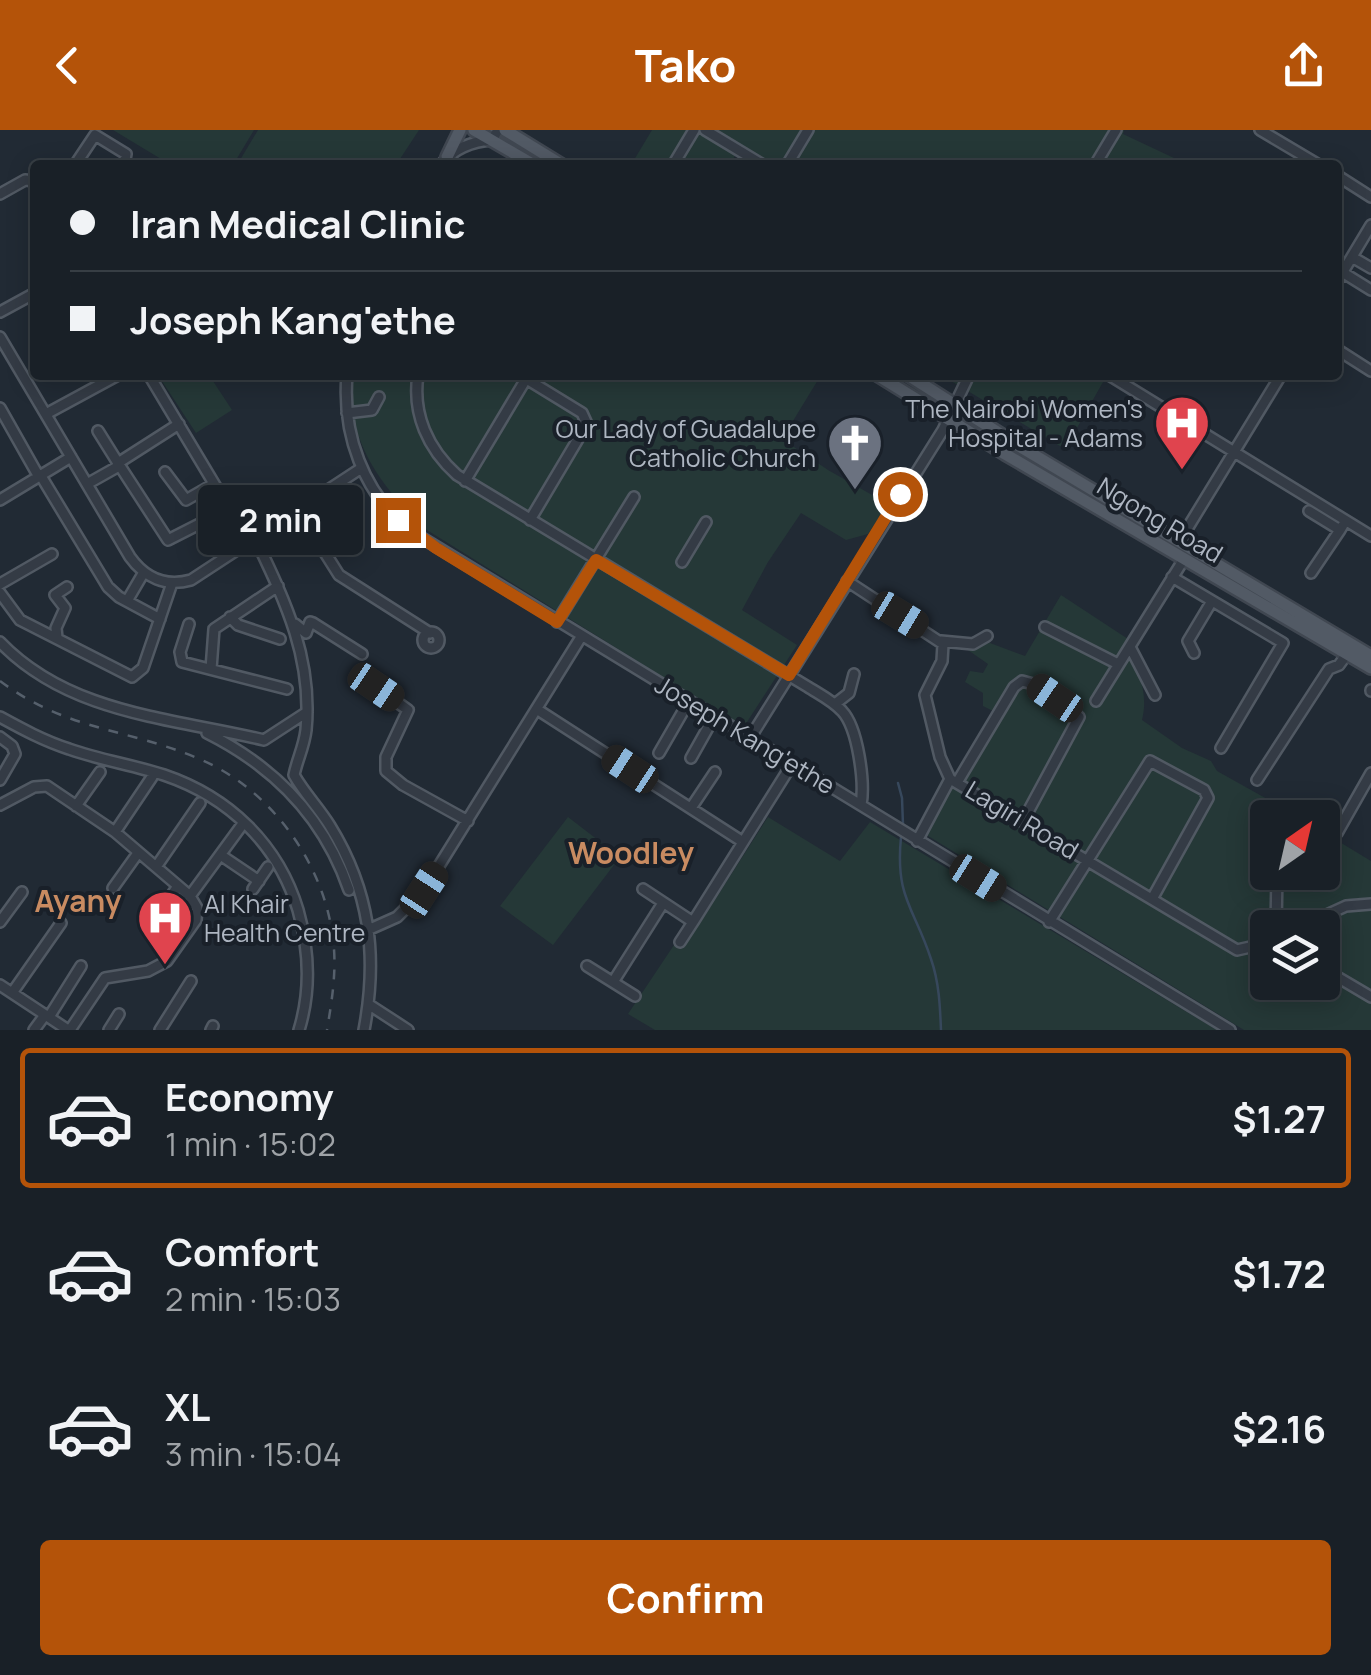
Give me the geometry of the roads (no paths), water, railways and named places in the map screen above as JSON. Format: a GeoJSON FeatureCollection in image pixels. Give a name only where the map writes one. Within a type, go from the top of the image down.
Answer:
{"type":"FeatureCollection","features":[{"type":"Feature","properties":{"kind":"main road"},"geometry":{"type":"LineString","coordinates":[[445,160],[460,130]]}},
{"type":"Feature","properties":{"kind":"main road"},"geometry":{"type":"LineString","coordinates":[[474,130],[498,134],[552,160]]}},
{"type":"Feature","properties":{"kind":"main road"},"geometry":{"type":"LineString","coordinates":[[498,134],[528,160]]}},
{"type":"Feature","properties":{"kind":"main road","name":"Ngong Road"},"geometry":{"type":"LineString","coordinates":[[885,380],[1371,668]]}},
{"type":"Feature","properties":{"kind":"main road","name":"Ngong Road"},"geometry":{"type":"LineString","coordinates":[[916,380],[1371,656]]}},
{"type":"Feature","properties":{"kind":"street"},"geometry":{"type":"LineString","coordinates":[[675,160],[694,130]]}},
{"type":"Feature","properties":{"kind":"street"},"geometry":{"type":"LineString","coordinates":[[705,130],[755,160]]}},
{"type":"Feature","properties":{"kind":"street"},"geometry":{"type":"LineString","coordinates":[[790,160],[808,130]]}},
{"type":"Feature","properties":{"kind":"street"},"geometry":{"type":"LineString","coordinates":[[1097,160],[1116,130]]}},
{"type":"Feature","properties":{"kind":"street"},"geometry":{"type":"LineString","coordinates":[[1260,130],[1310,160]]}},
{"type":"Feature","properties":{"kind":"street"},"geometry":{"type":"LineString","coordinates":[[79,160],[95,134],[126,154],[125,160]]}},
{"type":"Feature","properties":{"kind":"street"},"geometry":{"type":"LineString","coordinates":[[446,160],[473,143],[498,134]]}},
{"type":"Feature","properties":{"kind":"street"},"geometry":{"type":"LineString","coordinates":[[1342,178],[1371,196]]}},
{"type":"Feature","properties":{"kind":"street"},"geometry":{"type":"LineString","coordinates":[[0,194],[30,180]]}},
{"type":"Feature","properties":{"kind":"street"},"geometry":{"type":"LineString","coordinates":[[1342,273],[1371,225]]}},
{"type":"Feature","properties":{"kind":"street"},"geometry":{"type":"LineString","coordinates":[[1352,257],[1371,268]]}},
{"type":"Feature","properties":{"kind":"street"},"geometry":{"type":"LineString","coordinates":[[1342,277],[1371,290]]}},
{"type":"Feature","properties":{"kind":"street"},"geometry":{"type":"LineString","coordinates":[[0,312],[30,296]]}},
{"type":"Feature","properties":{"kind":"street"},"geometry":{"type":"LineString","coordinates":[[0,337],[130,557],[144,572],[172,583],[191,580],[360,469]]}},
{"type":"Feature","properties":{"kind":"street"},"geometry":{"type":"LineString","coordinates":[[1342,353],[1371,371]]}},
{"type":"Feature","properties":{"kind":"street"},"geometry":{"type":"LineString","coordinates":[[46,414],[109,380]]}},
{"type":"Feature","properties":{"kind":"street"},"geometry":{"type":"LineString","coordinates":[[151,380],[252,540],[295,624],[306,676],[307,712],[303,748],[294,775],[328,822],[353,868],[370,929],[372,968],[364,1030]]}},
{"type":"Feature","properties":{"kind":"street","name":"Joseph Kang'ethe"},"geometry":{"type":"LineString","coordinates":[[347,380],[347,413],[360,469],[383,503],[410,530],[1230,1030]]}},
{"type":"Feature","properties":{"kind":"street"},"geometry":{"type":"LineString","coordinates":[[418,380],[418,410],[426,435],[439,458],[465,481],[789,675],[846,715],[862,773],[861,805]]}},
{"type":"Feature","properties":{"kind":"street"},"geometry":{"type":"LineString","coordinates":[[465,481],[521,380]]}},
{"type":"Feature","properties":{"kind":"street"},"geometry":{"type":"LineString","coordinates":[[528,380],[582,412],[587,424],[530,520]]}},
{"type":"Feature","properties":{"kind":"street"},"geometry":{"type":"LineString","coordinates":[[750,738],[948,419],[966,380]]}},
{"type":"Feature","properties":{"kind":"street"},"geometry":{"type":"LineString","coordinates":[[1126,380],[1371,536]]}},
{"type":"Feature","properties":{"kind":"street"},"geometry":{"type":"LineString","coordinates":[[1179,542],[1277,380]]}},
{"type":"Feature","properties":{"kind":"street"},"geometry":{"type":"LineString","coordinates":[[347,413],[372,410],[380,397]]}},
{"type":"Feature","properties":{"kind":"street"},"geometry":{"type":"LineString","coordinates":[[0,408],[108,587],[160,619]]}},
{"type":"Feature","properties":{"kind":"street"},"geometry":{"type":"LineString","coordinates":[[86,484],[179,424]]}},
{"type":"Feature","properties":{"kind":"street"},"geometry":{"type":"LineString","coordinates":[[98,431],[168,540],[229,509]]}},
{"type":"Feature","properties":{"kind":"street"},"geometry":{"type":"LineString","coordinates":[[0,500],[70,457]]}},
{"type":"Feature","properties":{"kind":"street"},"geometry":{"type":"LineString","coordinates":[[165,472],[186,500],[214,484]]}},
{"type":"Feature","properties":{"kind":"street"},"geometry":{"type":"LineString","coordinates":[[557,622],[634,497]]}},
{"type":"Feature","properties":{"kind":"street"},"geometry":{"type":"LineString","coordinates":[[298,510],[339,575],[430,632]]}},
{"type":"Feature","properties":{"kind":"street"},"geometry":{"type":"LineString","coordinates":[[1309,511],[1340,530]]}},
{"type":"Feature","properties":{"kind":"street"},"geometry":{"type":"LineString","coordinates":[[1311,573],[1346,520]]}},
{"type":"Feature","properties":{"kind":"street"},"geometry":{"type":"LineString","coordinates":[[682,562],[706,522]]}},
{"type":"Feature","properties":{"kind":"street"},"geometry":{"type":"LineString","coordinates":[[0,584],[52,554]]}},
{"type":"Feature","properties":{"kind":"street"},"geometry":{"type":"LineString","coordinates":[[1096,701],[1184,559]]}},
{"type":"Feature","properties":{"kind":"street"},"geometry":{"type":"LineString","coordinates":[[127,601],[144,572]]}},
{"type":"Feature","properties":{"kind":"street"},"geometry":{"type":"LineString","coordinates":[[1172,577],[1283,643],[1221,748]]}},
{"type":"Feature","properties":{"kind":"street"},"geometry":{"type":"LineString","coordinates":[[847,581],[941,641],[974,644],[986,636]]}},
{"type":"Feature","properties":{"kind":"street"},"geometry":{"type":"LineString","coordinates":[[2,599],[20,620],[132,676],[143,668],[172,583]]}},
{"type":"Feature","properties":{"kind":"street"},"geometry":{"type":"LineString","coordinates":[[211,669],[212,632],[278,586]]}},
{"type":"Feature","properties":{"kind":"street"},"geometry":{"type":"LineString","coordinates":[[56,638],[56,628],[66,608],[55,594],[67,587]]}},
{"type":"Feature","properties":{"kind":"street"},"geometry":{"type":"LineString","coordinates":[[1194,653],[1188,641],[1212,601]]}},
{"type":"Feature","properties":{"kind":"street"},"geometry":{"type":"LineString","coordinates":[[230,617],[238,624],[280,639]]}},
{"type":"Feature","properties":{"kind":"street"},"geometry":{"type":"LineString","coordinates":[[295,624],[306,633],[310,622],[362,654]]}},
{"type":"Feature","properties":{"kind":"street"},"geometry":{"type":"LineString","coordinates":[[1279,640],[1291,622]]}},
{"type":"Feature","properties":{"kind":"street"},"geometry":{"type":"LineString","coordinates":[[189,624],[180,660],[187,665],[287,689]]}},
{"type":"Feature","properties":{"kind":"street"},"geometry":{"type":"LineString","coordinates":[[1045,627],[1118,664]]}},
{"type":"Feature","properties":{"kind":"street"},"geometry":{"type":"LineString","coordinates":[[370,929],[397,917],[424,890],[581,636]]}},
{"type":"Feature","properties":{"kind":"street","name":"Lagiri Road"},"geometry":{"type":"LineString","coordinates":[[941,641],[944,654],[925,698],[940,757],[954,780],[1237,950],[1250,947]]}},
{"type":"Feature","properties":{"kind":"street"},"geometry":{"type":"LineString","coordinates":[[0,642],[35,673],[74,694],[200,729],[264,740],[307,712]]}},
{"type":"Feature","properties":{"kind":"street"},"geometry":{"type":"LineString","coordinates":[[1130,646],[1154,694]]}},
{"type":"Feature","properties":{"kind":"street"},"geometry":{"type":"LineString","coordinates":[[1257,780],[1330,668],[1339,665],[1347,654]]}},
{"type":"Feature","properties":{"kind":"street"},"geometry":{"type":"LineString","coordinates":[[834,704],[849,694],[854,674]]}},
{"type":"Feature","properties":{"kind":"street"},"geometry":{"type":"LineString","coordinates":[[916,840],[1014,687],[1022,681],[1033,684],[1079,717],[1023,821]]}},
{"type":"Feature","properties":{"kind":"street"},"geometry":{"type":"LineString","coordinates":[[376,687],[408,710],[386,757],[386,771],[403,785],[468,821]]}},
{"type":"Feature","properties":{"kind":"street"},"geometry":{"type":"LineString","coordinates":[[658,752],[688,702]]}},
{"type":"Feature","properties":{"kind":"street"},"geometry":{"type":"LineString","coordinates":[[538,710],[743,842]]}},
{"type":"Feature","properties":{"kind":"street"},"geometry":{"type":"LineString","coordinates":[[0,716],[56,745],[168,776],[220,801],[243,819],[283,873],[304,932],[308,972],[300,1030]]}},
{"type":"Feature","properties":{"kind":"street"},"geometry":{"type":"LineString","coordinates":[[691,758],[714,717]]}},
{"type":"Feature","properties":{"kind":"street"},"geometry":{"type":"LineString","coordinates":[[200,729],[256,760],[289,790],[326,838],[349,890]]}},
{"type":"Feature","properties":{"kind":"street"},"geometry":{"type":"LineString","coordinates":[[0,737],[12,746],[15,754],[0,780]]}},
{"type":"Feature","properties":{"kind":"street"},"geometry":{"type":"LineString","coordinates":[[1049,922],[1150,761],[1204,790],[1207,802],[1152,898]]}},
{"type":"Feature","properties":{"kind":"street"},"geometry":{"type":"LineString","coordinates":[[680,942],[792,764]]}},
{"type":"Feature","properties":{"kind":"street"},"geometry":{"type":"LineString","coordinates":[[76,806],[100,772]]}},
{"type":"Feature","properties":{"kind":"street"},"geometry":{"type":"LineString","coordinates":[[691,808],[714,772]]}},
{"type":"Feature","properties":{"kind":"street"},"geometry":{"type":"LineString","coordinates":[[114,832],[152,777]]}},
{"type":"Feature","properties":{"kind":"street"},"geometry":{"type":"LineString","coordinates":[[1340,828],[1369,779]]}},
{"type":"Feature","properties":{"kind":"street"},"geometry":{"type":"LineString","coordinates":[[0,804],[43,784],[114,832],[156,867],[190,896],[198,916],[172,956],[148,971],[105,978],[69,1030],[6,989]]}},
{"type":"Feature","properties":{"kind":"street"},"geometry":{"type":"LineString","coordinates":[[156,867],[200,803]]}},
{"type":"Feature","properties":{"kind":"street"},"geometry":{"type":"LineString","coordinates":[[190,896],[242,825]]}},
{"type":"Feature","properties":{"kind":"street"},"geometry":{"type":"LineString","coordinates":[[113,888],[138,853]]}},
{"type":"Feature","properties":{"kind":"street"},"geometry":{"type":"LineString","coordinates":[[222,856],[256,885],[268,868]]}},
{"type":"Feature","properties":{"kind":"street"},"geometry":{"type":"LineString","coordinates":[[149,928],[178,886]]}},
{"type":"Feature","properties":{"kind":"street"},"geometry":{"type":"LineString","coordinates":[[643,889],[693,922]]}},
{"type":"Feature","properties":{"kind":"street"},"geometry":{"type":"LineString","coordinates":[[0,922],[22,892]]}},
{"type":"Feature","properties":{"kind":"street"},"geometry":{"type":"LineString","coordinates":[[613,982],[663,903]]}},
{"type":"Feature","properties":{"kind":"street"},"geometry":{"type":"LineString","coordinates":[[1334,910],[1371,904]]}},
{"type":"Feature","properties":{"kind":"street"},"geometry":{"type":"LineString","coordinates":[[0,999],[61,923]]}},
{"type":"Feature","properties":{"kind":"street"},"geometry":{"type":"LineString","coordinates":[[34,1030],[80,966]]}},
{"type":"Feature","properties":{"kind":"street"},"geometry":{"type":"LineString","coordinates":[[587,966],[635,996]]}},
{"type":"Feature","properties":{"kind":"street"},"geometry":{"type":"LineString","coordinates":[[1340,979],[1371,997]]}},
{"type":"Feature","properties":{"kind":"street"},"geometry":{"type":"LineString","coordinates":[[160,1030],[192,982]]}},
{"type":"Feature","properties":{"kind":"street"},"geometry":{"type":"LineString","coordinates":[[368,1004],[408,1030]]}},
{"type":"Feature","properties":{"kind":"street"},"geometry":{"type":"LineString","coordinates":[[108,1030],[119,1014]]}},
{"type":"Feature","properties":{"kind":"waterway"},"geometry":{"type":"LineString","coordinates":[[898,783],[903,825]]}},
{"type":"Feature","properties":{"kind":"waterway"},"geometry":{"type":"LineString","coordinates":[[901,837],[903,889],[934,968],[941,1030]]}},
{"type":"Feature","properties":{"kind":"railway"},"geometry":{"type":"LineString","coordinates":[[0,681],[49,710],[197,758],[223,771],[269,808],[305,856],[328,910],[334,962],[327,1030]]}},
{"type":"Feature","properties":{"kind":"place","name":"The Nairobi Women's Hospital - Adams"},"geometry":{"type":"Point","coordinates":[1182,472]}},
{"type":"Feature","properties":{"kind":"place","name":"Our Lady of Guadalupe Catholic Church"},"geometry":{"type":"Point","coordinates":[855,492]}},
{"type":"Feature","properties":{"kind":"place","name":"Al Khair Health Centre"},"geometry":{"type":"Point","coordinates":[165,967]}},
{"type":"Feature","properties":{"kind":"district","name":"Woodley"},"geometry":{"type":"Point","coordinates":[631,854]}},
{"type":"Feature","properties":{"kind":"district","name":"Ayany"},"geometry":{"type":"Point","coordinates":[78,902]}}]}
